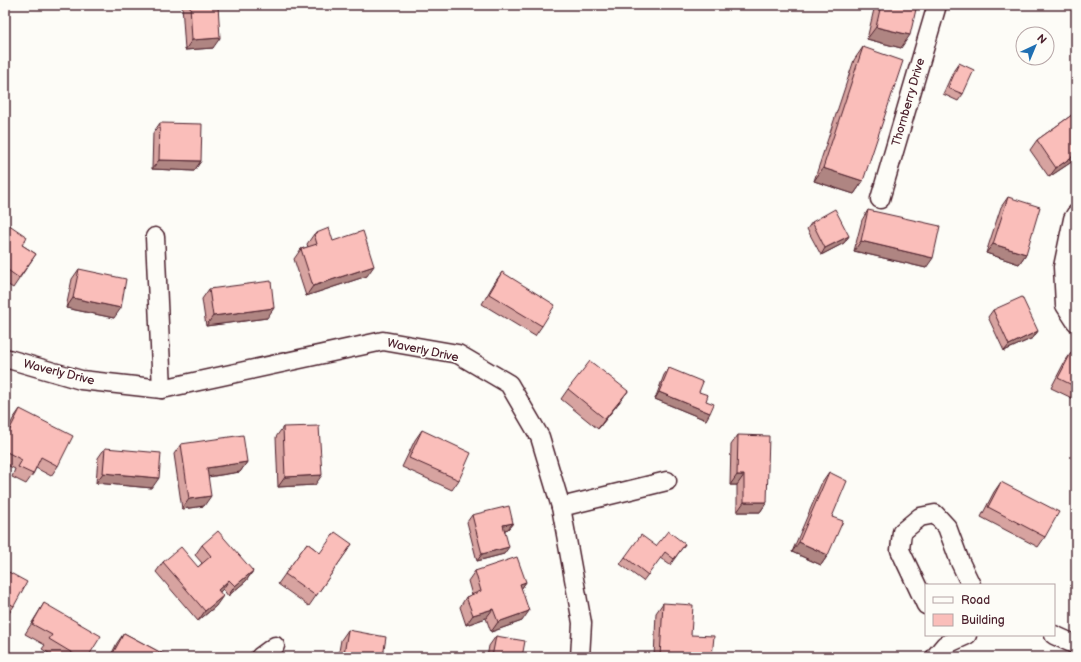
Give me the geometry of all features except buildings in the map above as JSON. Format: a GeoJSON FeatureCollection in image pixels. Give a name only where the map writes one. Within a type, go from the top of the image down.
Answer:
{"type":"FeatureCollection","features":[{"type":"Feature","properties":{"kind":"street","name":"Thornberry Drive"},"geometry":{"type":"LineString","coordinates":[[880,199],[937,5]]}},
{"type":"Feature","properties":{"kind":"street"},"geometry":{"type":"LineString","coordinates":[[1076,214],[1073,219],[1063,267],[1065,305],[1076,322]]}},
{"type":"Feature","properties":{"kind":"street"},"geometry":{"type":"LineString","coordinates":[[155,237],[162,389]]}},
{"type":"Feature","properties":{"kind":"street","name":"Waverly Drive"},"geometry":{"type":"LineString","coordinates":[[5,358],[81,380],[162,389],[382,341],[458,354],[509,384],[540,437],[561,507],[582,623],[580,657]]}},
{"type":"Feature","properties":{"kind":"street"},"geometry":{"type":"LineString","coordinates":[[561,507],[667,481]]}},
{"type":"Feature","properties":{"kind":"street"},"geometry":{"type":"LineString","coordinates":[[925,603],[900,550],[902,532],[920,517],[935,514],[947,526],[960,562],[971,584]]}},
{"type":"Feature","properties":{"kind":"street"},"geometry":{"type":"LineString","coordinates":[[1055,635],[1076,645]]}},
{"type":"Feature","properties":{"kind":"street"},"geometry":{"type":"LineString","coordinates":[[940,646],[965,636]]}},
{"type":"Feature","properties":{"kind":"street"},"geometry":{"type":"LineString","coordinates":[[260,657],[275,646]]}}]}
